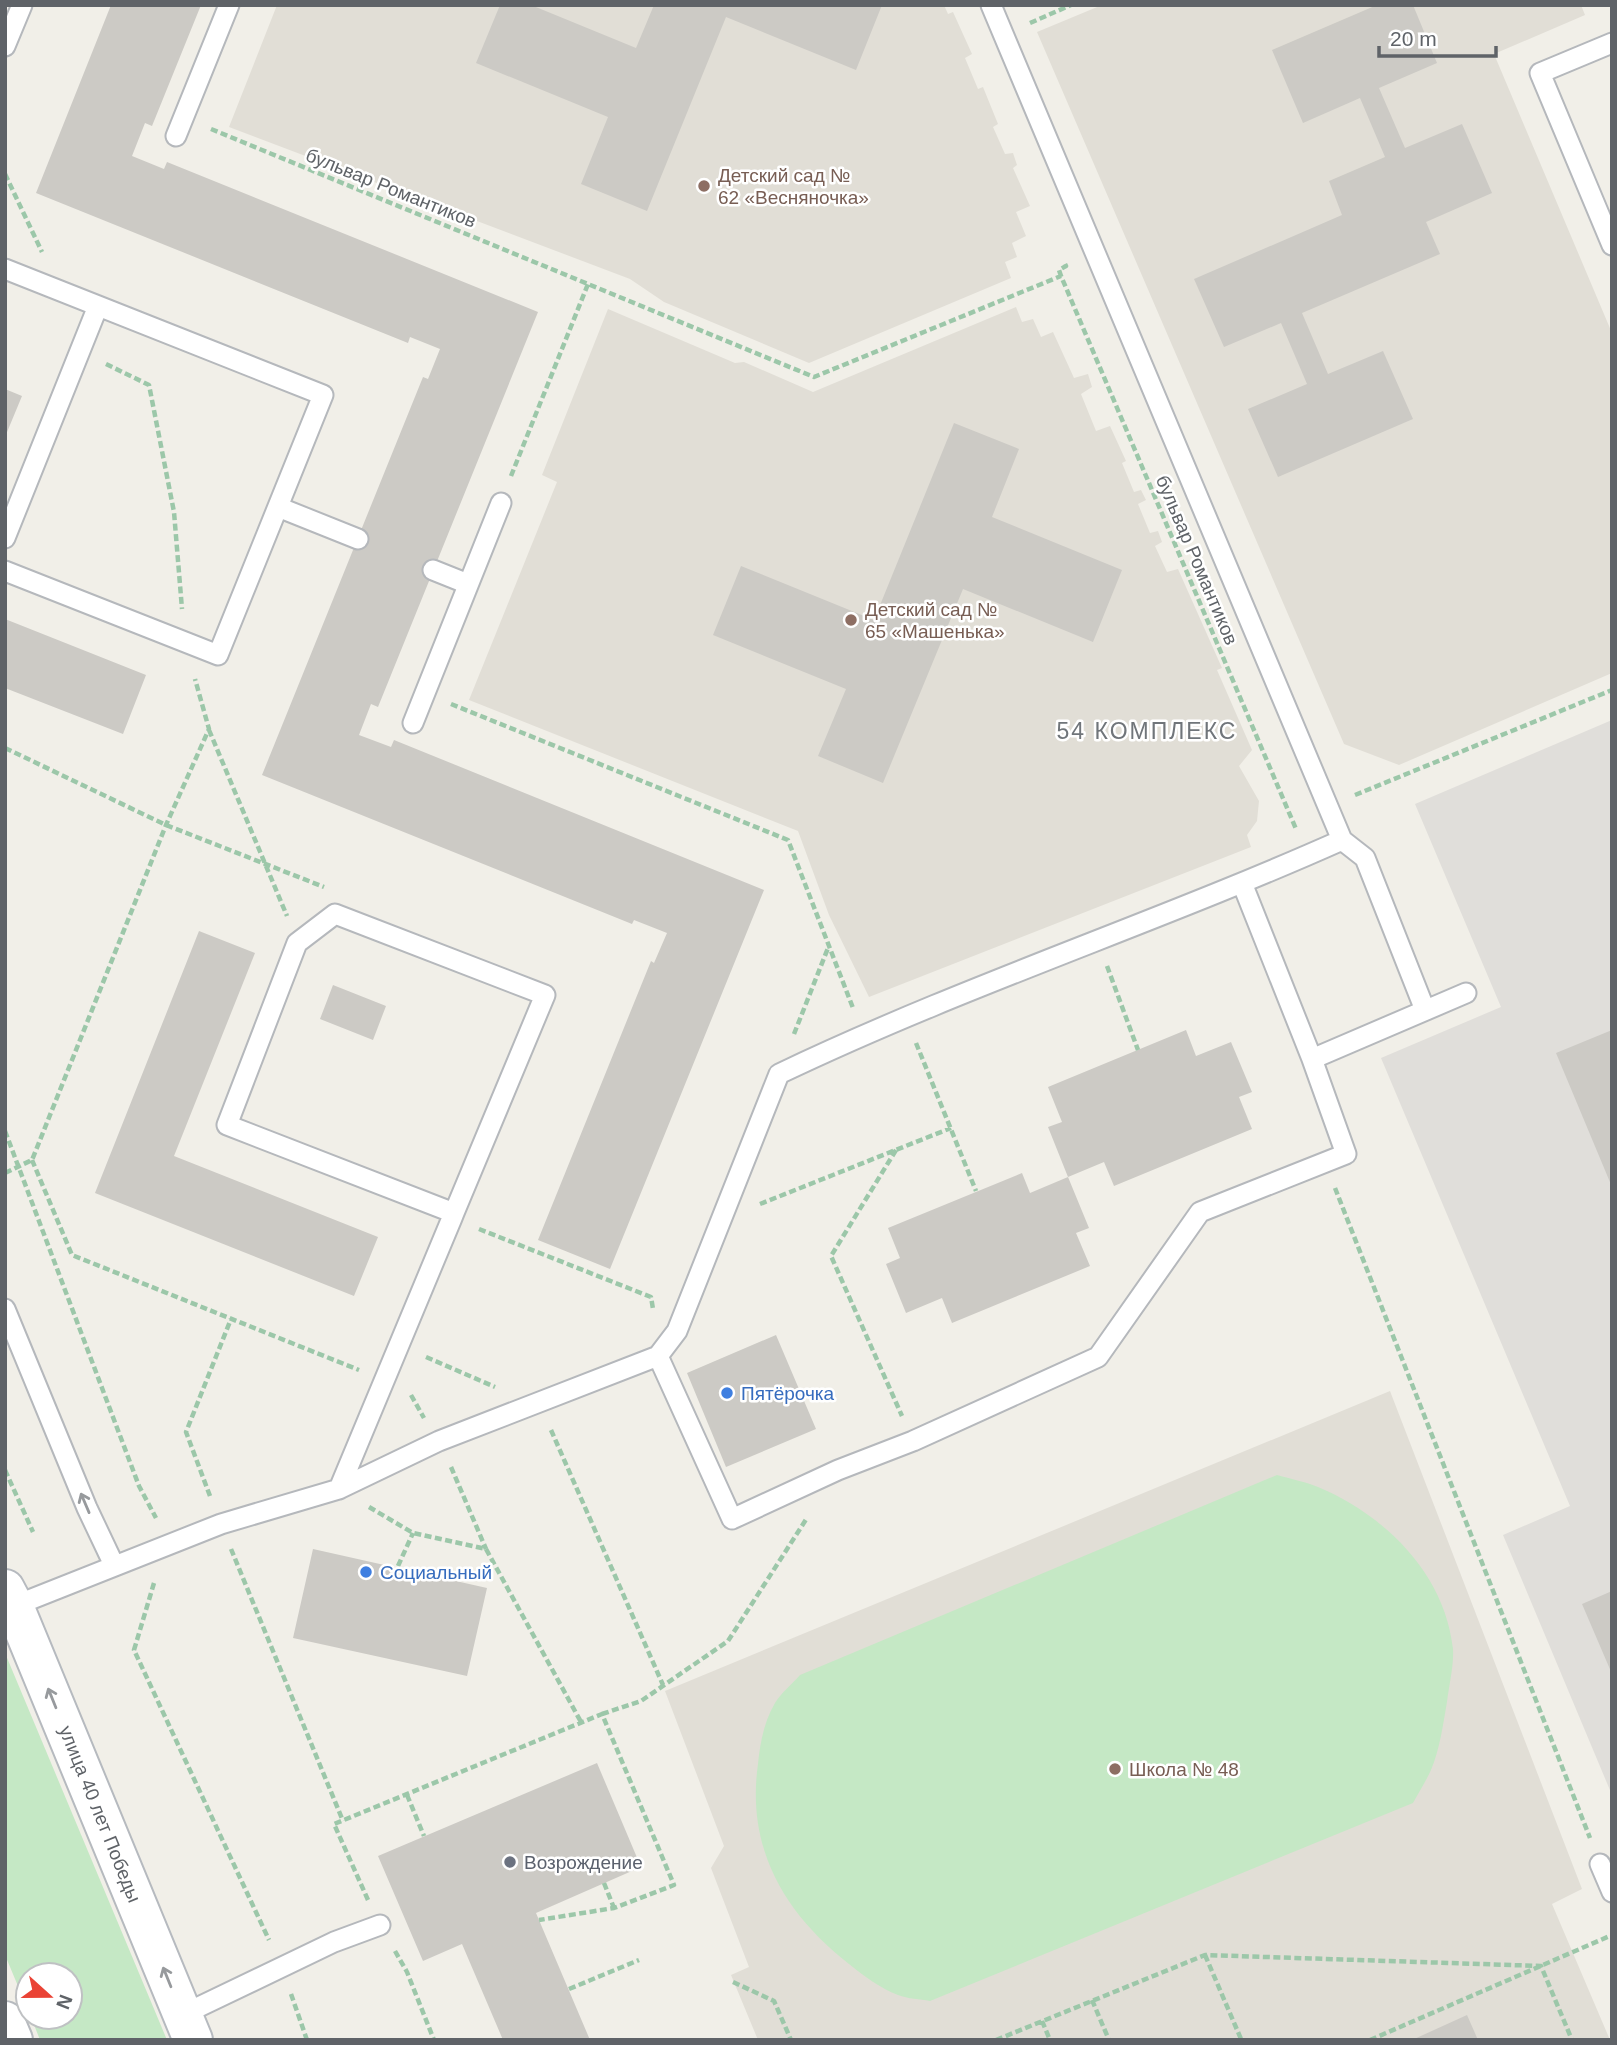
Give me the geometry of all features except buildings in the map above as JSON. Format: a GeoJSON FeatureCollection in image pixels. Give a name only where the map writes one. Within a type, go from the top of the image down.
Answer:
{"type":"FeatureCollection","features":[{"type":"Feature","properties":{"kind":"street","name":"улица 40 лет Победы"},"geometry":{"type":"LineString","coordinates":[[10,1598],[188,2027]]}},
{"type":"Feature","properties":{"kind":"street"},"geometry":{"type":"LineString","coordinates":[[5,2021],[13,2040]]}},
{"type":"Feature","properties":{"kind":"lane"},"geometry":{"type":"LineString","coordinates":[[5,46],[22,5]]}},
{"type":"Feature","properties":{"kind":"lane"},"geometry":{"type":"LineString","coordinates":[[176,136],[229,5]]}},
{"type":"Feature","properties":{"kind":"lane"},"geometry":{"type":"LineString","coordinates":[[991,5],[1342,840],[1365,858],[1425,1010]]}},
{"type":"Feature","properties":{"kind":"lane"},"geometry":{"type":"LineString","coordinates":[[1612,43],[1540,73],[1612,245]]}},
{"type":"Feature","properties":{"kind":"lane"},"geometry":{"type":"LineString","coordinates":[[5,269],[323,395],[218,655],[5,571]]}},
{"type":"Feature","properties":{"kind":"lane"},"geometry":{"type":"LineString","coordinates":[[5,538],[98,306]]}},
{"type":"Feature","properties":{"kind":"lane"},"geometry":{"type":"LineString","coordinates":[[413,723],[501,503]]}},
{"type":"Feature","properties":{"kind":"lane"},"geometry":{"type":"LineString","coordinates":[[278,507],[358,539]]}},
{"type":"Feature","properties":{"kind":"lane"},"geometry":{"type":"LineString","coordinates":[[433,570],[468,584]]}},
{"type":"Feature","properties":{"kind":"lane"},"geometry":{"type":"LineString","coordinates":[[10,1598],[114,1565],[221,1524],[339,1489],[439,1441],[658,1356],[677,1331],[779,1074],[906,1016],[1242,883],[1342,840]]}},
{"type":"Feature","properties":{"kind":"lane"},"geometry":{"type":"LineString","coordinates":[[658,1356],[732,1519],[1098,1357],[1200,1212],[1346,1154],[1312,1059],[1242,883]]}},
{"type":"Feature","properties":{"kind":"lane"},"geometry":{"type":"LineString","coordinates":[[339,1489],[545,995],[335,914],[297,943],[227,1125],[453,1215]]}},
{"type":"Feature","properties":{"kind":"lane"},"geometry":{"type":"LineString","coordinates":[[1312,1059],[1466,993]]}},
{"type":"Feature","properties":{"kind":"lane"},"geometry":{"type":"LineString","coordinates":[[5,1309],[114,1565]]}},
{"type":"Feature","properties":{"kind":"lane"},"geometry":{"type":"LineString","coordinates":[[1600,1864],[1612,1892]]}},
{"type":"Feature","properties":{"kind":"lane"},"geometry":{"type":"LineString","coordinates":[[188,2027],[281,1967],[334,1942],[380,1925]]}},
{"type":"Feature","properties":{"kind":"path"},"geometry":{"type":"LineString","coordinates":[[1003,35],[1072,5]]}},
{"type":"Feature","properties":{"kind":"path","name":"бульвар Романтиков"},"geometry":{"type":"LineString","coordinates":[[184,118],[814,377],[1061,276]]}},
{"type":"Feature","properties":{"kind":"path"},"geometry":{"type":"LineString","coordinates":[[5,174],[61,291]]}},
{"type":"Feature","properties":{"kind":"path","name":"бульвар Романтиков"},"geometry":{"type":"LineString","coordinates":[[1060,254],[1066,266],[1059,270],[1061,276],[1307,855]]}},
{"type":"Feature","properties":{"kind":"path"},"geometry":{"type":"LineString","coordinates":[[501,503],[588,284]]}},
{"type":"Feature","properties":{"kind":"path"},"geometry":{"type":"LineString","coordinates":[[80,351],[149,385],[174,512],[185,642],[209,729],[267,864],[297,943]]}},
{"type":"Feature","properties":{"kind":"path"},"geometry":{"type":"LineString","coordinates":[[1328,806],[1612,690]]}},
{"type":"Feature","properties":{"kind":"path"},"geometry":{"type":"LineString","coordinates":[[424,693],[789,840],[828,947],[864,1034]]}},
{"type":"Feature","properties":{"kind":"path"},"geometry":{"type":"LineString","coordinates":[[5,1173],[32,1160],[166,825],[209,729]]}},
{"type":"Feature","properties":{"kind":"path"},"geometry":{"type":"LineString","coordinates":[[5,748],[166,825],[331,889],[335,914]]}},
{"type":"Feature","properties":{"kind":"path"},"geometry":{"type":"LineString","coordinates":[[1098,940],[1138,1050]]}},
{"type":"Feature","properties":{"kind":"path"},"geometry":{"type":"LineString","coordinates":[[779,1074],[828,947]]}},
{"type":"Feature","properties":{"kind":"path"},"geometry":{"type":"LineString","coordinates":[[906,1016],[976,1191]]}},
{"type":"Feature","properties":{"kind":"path"},"geometry":{"type":"LineString","coordinates":[[720,1220],[951,1128]]}},
{"type":"Feature","properties":{"kind":"path"},"geometry":{"type":"LineString","coordinates":[[5,1131],[139,1486],[164,1533],[165,1546],[134,1650],[281,1967],[307,2040]]}},
{"type":"Feature","properties":{"kind":"path"},"geometry":{"type":"LineString","coordinates":[[896,1150],[831,1256],[913,1441]]}},
{"type":"Feature","properties":{"kind":"path"},"geometry":{"type":"LineString","coordinates":[[32,1160],[72,1255],[384,1380]]}},
{"type":"Feature","properties":{"kind":"path"},"geometry":{"type":"LineString","coordinates":[[1325,1161],[1600,1864]]}},
{"type":"Feature","properties":{"kind":"path"},"geometry":{"type":"LineString","coordinates":[[453,1215],[651,1297],[655,1322],[677,1331]]}},
{"type":"Feature","properties":{"kind":"path"},"geometry":{"type":"LineString","coordinates":[[231,1319],[186,1432],[343,1821]]}},
{"type":"Feature","properties":{"kind":"path"},"geometry":{"type":"LineString","coordinates":[[400,1345],[496,1387]]}},
{"type":"Feature","properties":{"kind":"path"},"geometry":{"type":"LineString","coordinates":[[540,1404],[663,1685]]}},
{"type":"Feature","properties":{"kind":"path"},"geometry":{"type":"LineString","coordinates":[[5,1470],[33,1532]]}},
{"type":"Feature","properties":{"kind":"path"},"geometry":{"type":"LineString","coordinates":[[434,2040],[407,1972],[380,1925],[334,1824],[602,1714],[641,1701],[728,1641],[838,1470]]}},
{"type":"Feature","properties":{"kind":"path"},"geometry":{"type":"LineString","coordinates":[[339,1489],[413,1533],[486,1549],[581,1723]]}},
{"type":"Feature","properties":{"kind":"path"},"geometry":{"type":"LineString","coordinates":[[398,1566],[413,1533]]}},
{"type":"Feature","properties":{"kind":"path"},"geometry":{"type":"LineString","coordinates":[[539,1920],[614,1908],[674,1885],[602,1714]]}},
{"type":"Feature","properties":{"kind":"path"},"geometry":{"type":"LineString","coordinates":[[407,1795],[424,1836]]}},
{"type":"Feature","properties":{"kind":"path"},"geometry":{"type":"LineString","coordinates":[[604,1883],[614,1908]]}},
{"type":"Feature","properties":{"kind":"path"},"geometry":{"type":"LineString","coordinates":[[1370,2040],[1612,1935]]}},
{"type":"Feature","properties":{"kind":"path"},"geometry":{"type":"LineString","coordinates":[[996,2040],[1205,1955],[1542,1966]]}},
{"type":"Feature","properties":{"kind":"path"},"geometry":{"type":"LineString","coordinates":[[1205,1955],[1241,2039]]}},
{"type":"Feature","properties":{"kind":"path"},"geometry":{"type":"LineString","coordinates":[[569,1989],[639,1960]]}},
{"type":"Feature","properties":{"kind":"path"},"geometry":{"type":"LineString","coordinates":[[1542,1966],[1572,2040]]}},
{"type":"Feature","properties":{"kind":"path"},"geometry":{"type":"LineString","coordinates":[[733,1982],[774,2001],[791,2040]]}},
{"type":"Feature","properties":{"kind":"path"},"geometry":{"type":"LineString","coordinates":[[1092,2000],[1109,2040]]}},
{"type":"Feature","properties":{"kind":"path"},"geometry":{"type":"LineString","coordinates":[[1042,2021],[1050,2040]]}},
{"type":"Feature","properties":{"kind":"shaded area","name":"Детский сад № 62 «Весняночка»"},"geometry":{"type":"Polygon","coordinates":[[[277,5],[944,5],[948,14],[953,12],[972,54],[965,58],[978,89],[983,87],[998,124],[993,127],[1005,154],[1013,153],[1017,165],[1013,168],[1030,206],[1016,212],[1026,236],[1012,243],[1017,257],[1005,262],[1011,278],[809,363],[664,302],[630,279],[229,127],[277,5]]]}},
{"type":"Feature","properties":{"kind":"shaded area"},"geometry":{"type":"Polygon","coordinates":[[[1102,5],[1581,5],[1585,15],[1494,54],[1612,333],[1612,673],[1399,765],[1344,744],[1037,32],[1102,5]]]}},
{"type":"Feature","properties":{"kind":"shaded area","name":"Детский сад № 65 «Машенька»"},"geometry":{"type":"Polygon","coordinates":[[[1016,307],[1022,322],[1033,319],[1041,337],[1053,332],[1074,378],[1088,374],[1092,387],[1081,394],[1096,431],[1110,426],[1126,461],[1122,463],[1134,492],[1141,490],[1146,500],[1138,504],[1150,533],[1158,531],[1162,542],[1155,546],[1167,572],[1178,569],[1222,668],[1217,670],[1252,750],[1239,766],[1259,801],[1257,821],[1247,835],[1251,847],[869,997],[829,915],[798,831],[469,700],[557,482],[542,475],[608,309],[735,363],[744,362],[813,392],[1016,307]]]}},
{"type":"Feature","properties":{"kind":"shaded area"},"geometry":{"type":"Polygon","coordinates":[[[1612,720],[1612,1795],[1503,1535],[1570,1506],[1381,1058],[1501,1007],[1415,804],[1612,720]]]}},
{"type":"Feature","properties":{"kind":"shaded area","name":"Школа № 48"},"geometry":{"type":"Polygon","coordinates":[[[1390,1391],[1582,1889],[1552,1904],[1610,2040],[758,2040],[731,1975],[749,1967],[711,1868],[724,1846],[665,1691],[1390,1391]]]}},
{"type":"Feature","properties":{"kind":"green space"},"geometry":{"type":"Polygon","coordinates":[[[1277,1475],[1318,1487],[1366,1514],[1408,1550],[1438,1596],[1448,1622],[1453,1649],[1452,1668],[1437,1754],[1413,1803],[930,2001],[902,1996],[885,1989],[860,1973],[826,1944],[788,1900],[764,1851],[758,1824],[758,1764],[765,1725],[777,1699],[800,1675],[1277,1475]]]}},
{"type":"Feature","properties":{"kind":"green space"},"geometry":{"type":"Polygon","coordinates":[[[5,1653],[167,2040],[40,2040],[36,2031],[84,2031],[84,1961],[14,1961],[14,1977],[5,1955],[5,1653]]]}},
{"type":"Feature","properties":{"kind":"place","name":"Детский сад № 62 «Весняночка»"},"geometry":{"type":"Point","coordinates":[704,186]}},
{"type":"Feature","properties":{"kind":"place","name":"Детский сад № 65 «Машенька»"},"geometry":{"type":"Point","coordinates":[851,620]}},
{"type":"Feature","properties":{"kind":"place","name":"Пятёрочка"},"geometry":{"type":"Point","coordinates":[727,1393]}},
{"type":"Feature","properties":{"kind":"place","name":"Социальный"},"geometry":{"type":"Point","coordinates":[366,1572]}},
{"type":"Feature","properties":{"kind":"place","name":"Школа № 48"},"geometry":{"type":"Point","coordinates":[1115,1769]}},
{"type":"Feature","properties":{"kind":"place","name":"Возрождение"},"geometry":{"type":"Point","coordinates":[510,1862]}},
{"type":"Feature","properties":{"kind":"district","name":"54 КОМПЛЕКС"},"geometry":{"type":"Point","coordinates":[1147,731]}}]}
